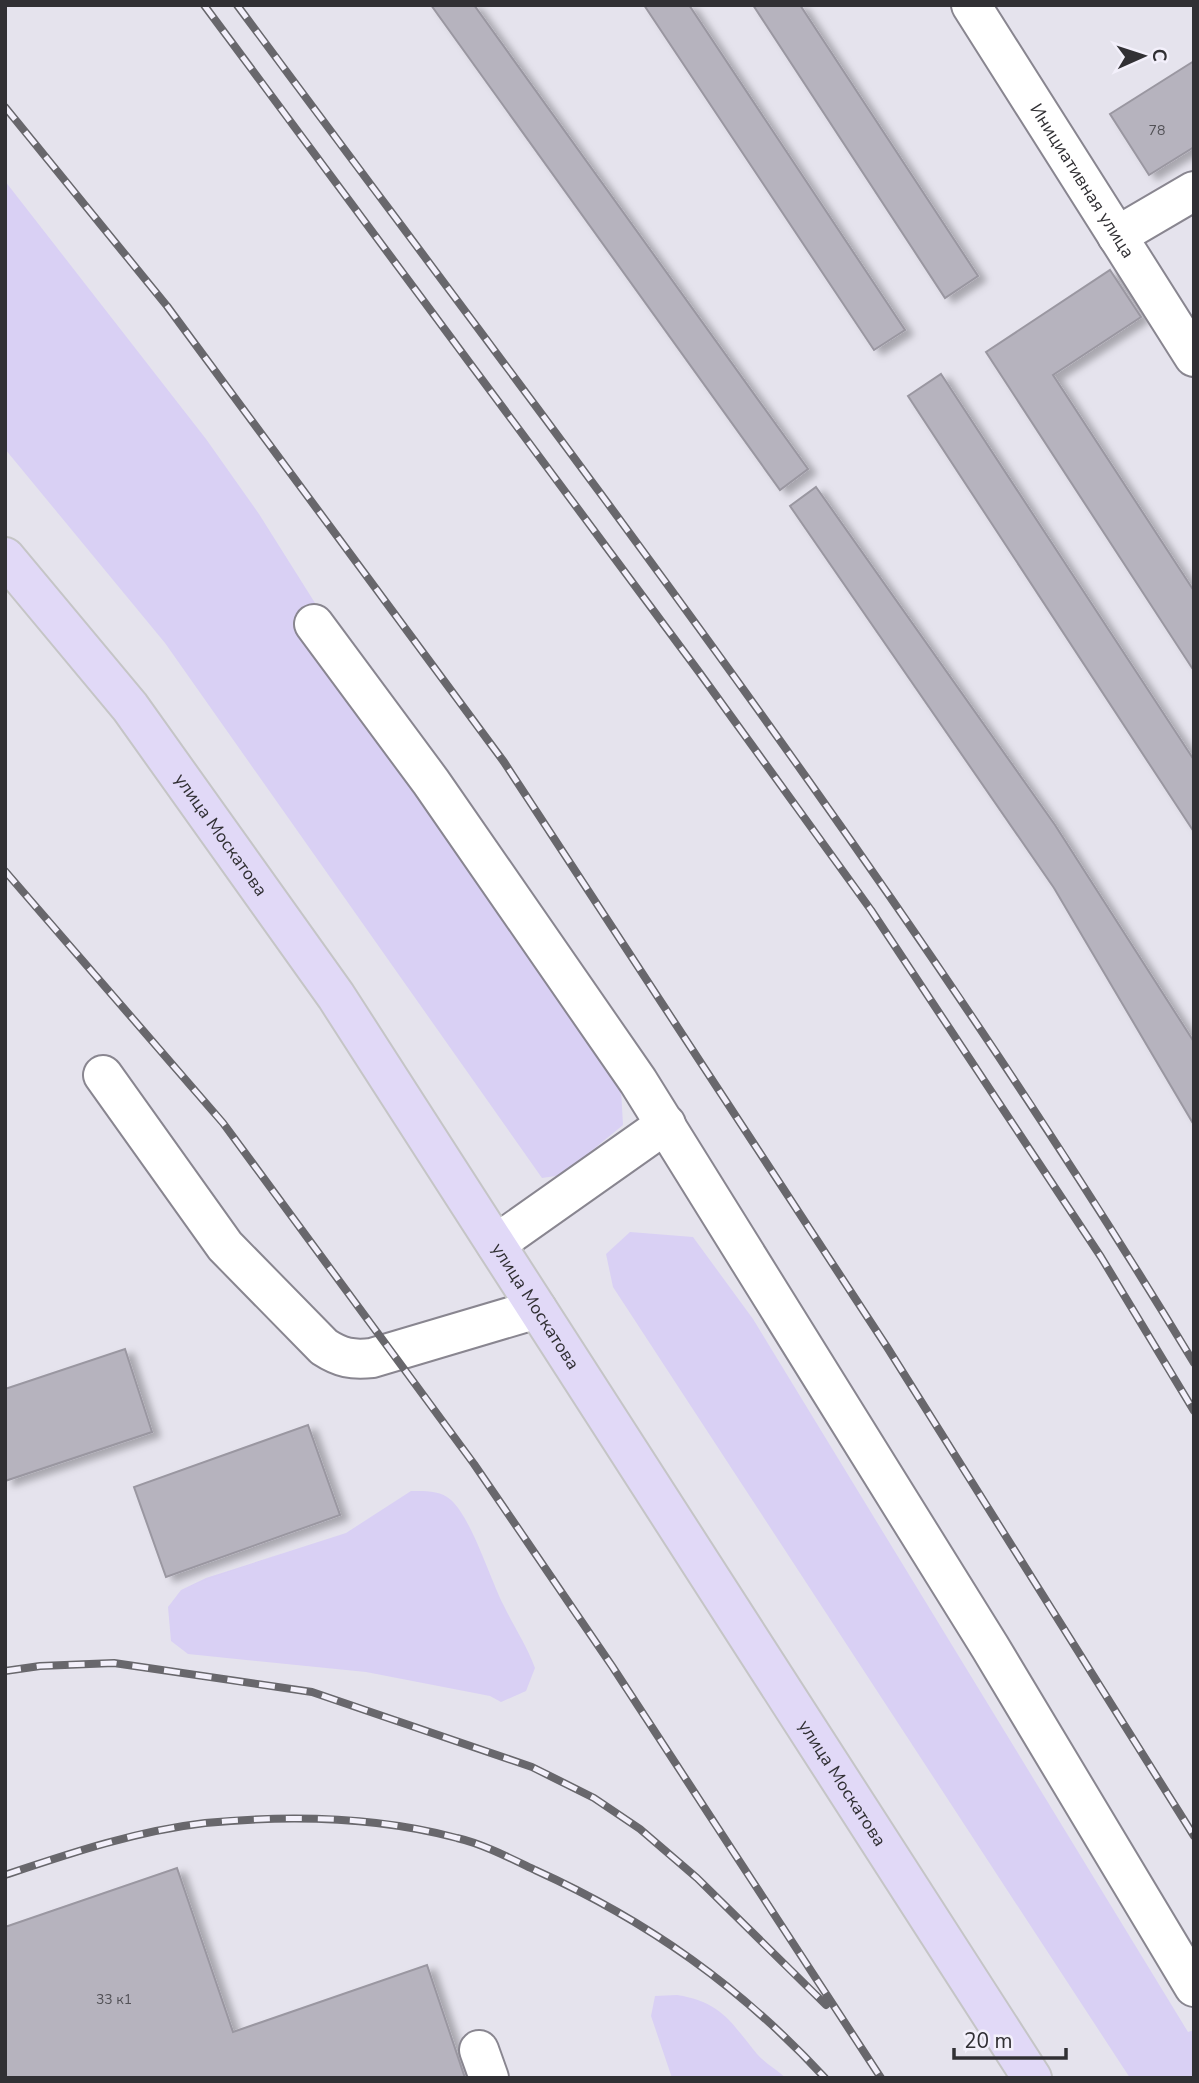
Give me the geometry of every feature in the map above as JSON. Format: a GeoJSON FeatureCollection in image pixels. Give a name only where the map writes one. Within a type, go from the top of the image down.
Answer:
{"type":"FeatureCollection","features":[{"type":"Feature","properties":{"kind":"main road","name":"улица Москатова"},"geometry":{"type":"LineString","coordinates":[[5,557],[130,707],[336,996],[1032,2078]]}},
{"type":"Feature","properties":{"kind":"lane","name":"Инициативная улица"},"geometry":{"type":"LineString","coordinates":[[971,5],[1194,357]]}},
{"type":"Feature","properties":{"kind":"lane"},"geometry":{"type":"LineString","coordinates":[[1117,236],[1194,191]]}},
{"type":"Feature","properties":{"kind":"lane"},"geometry":{"type":"LineString","coordinates":[[314,624],[431,782],[666,1124],[983,1636],[1194,1987]]}},
{"type":"Feature","properties":{"kind":"lane"},"geometry":{"type":"LineString","coordinates":[[103,1075],[225,1246],[324,1347],[340,1357],[353,1360],[372,1358],[537,1309]]}},
{"type":"Feature","properties":{"kind":"lane"},"geometry":{"type":"LineString","coordinates":[[496,1244],[666,1124]]}},
{"type":"Feature","properties":{"kind":"shaded area"},"geometry":{"type":"Polygon","coordinates":[[[5,181],[206,439],[259,514],[621,1089],[623,1125],[562,1175],[542,1178],[165,643],[5,449],[5,181]]]}},
{"type":"Feature","properties":{"kind":"shaded area"},"geometry":{"type":"Polygon","coordinates":[[[630,1232],[693,1237],[753,1319],[1188,2032],[1194,2030],[1194,2078],[1130,2078],[613,1287],[606,1254],[630,1232]]]}},
{"type":"Feature","properties":{"kind":"shaded area"},"geometry":{"type":"Polygon","coordinates":[[[411,1491],[442,1494],[459,1509],[466,1521],[535,1668],[526,1691],[501,1702],[490,1696],[366,1672],[188,1654],[171,1641],[168,1607],[181,1590],[206,1578],[346,1533],[411,1491]]]}},
{"type":"Feature","properties":{"kind":"shaded area"},"geometry":{"type":"Polygon","coordinates":[[[677,1995],[715,2008],[760,2057],[786,2078],[672,2078],[651,2016],[655,1996],[677,1995]]]}},
{"type":"Feature","properties":{"kind":"building"},"geometry":{"type":"Polygon","coordinates":[[[431,5],[474,5],[808,469],[780,490],[431,5]]]}},
{"type":"Feature","properties":{"kind":"building"},"geometry":{"type":"Polygon","coordinates":[[[644,5],[689,5],[905,330],[874,350],[644,5]]]}},
{"type":"Feature","properties":{"kind":"building"},"geometry":{"type":"Polygon","coordinates":[[[753,5],[800,5],[978,276],[945,298],[753,5]]]}},
{"type":"Feature","properties":{"kind":"building"},"geometry":{"type":"Polygon","coordinates":[[[1194,61],[1194,147],[1149,175],[1110,114],[1194,61]]]}},
{"type":"Feature","properties":{"kind":"building"},"geometry":{"type":"Polygon","coordinates":[[[1110,270],[1141,317],[1053,375],[1194,591],[1194,671],[986,352],[1110,270]]]}},
{"type":"Feature","properties":{"kind":"building"},"geometry":{"type":"Polygon","coordinates":[[[941,374],[1194,760],[1194,832],[908,396],[941,374]]]}},
{"type":"Feature","properties":{"kind":"building"},"geometry":{"type":"Polygon","coordinates":[[[816,487],[1055,825],[1194,1042],[1194,1125],[1054,888],[790,506],[816,487]]]}},
{"type":"Feature","properties":{"kind":"building"},"geometry":{"type":"Polygon","coordinates":[[[125,1349],[152,1432],[5,1481],[5,1389],[125,1349]]]}},
{"type":"Feature","properties":{"kind":"building"},"geometry":{"type":"Polygon","coordinates":[[[308,1425],[340,1515],[166,1577],[134,1487],[308,1425]]]}},
{"type":"Feature","properties":{"kind":"building"},"geometry":{"type":"Polygon","coordinates":[[[177,1868],[233,2032],[427,1965],[465,2078],[5,2078],[5,1927],[177,1868]]]}},
{"type":"Feature","properties":{"kind":"railway"},"geometry":{"type":"LineString","coordinates":[[204,5],[699,672],[871,910],[1101,1257],[1194,1411]]}},
{"type":"Feature","properties":{"kind":"railway"},"geometry":{"type":"LineString","coordinates":[[237,5],[609,505],[852,842],[970,1013],[1084,1187],[1194,1363]]}},
{"type":"Feature","properties":{"kind":"railway"},"geometry":{"type":"LineString","coordinates":[[5,107],[167,306],[504,762],[887,1347],[1194,1836]]}},
{"type":"Feature","properties":{"kind":"railway"},"geometry":{"type":"LineString","coordinates":[[5,871],[223,1123],[474,1464],[612,1666],[881,2078]]}},
{"type":"Feature","properties":{"kind":"railway"},"geometry":{"type":"LineString","coordinates":[[5,1671],[40,1666],[114,1663],[312,1692],[532,1767],[594,1798],[640,1829],[697,1878],[826,2005]]}},
{"type":"Feature","properties":{"kind":"railway"},"geometry":{"type":"LineString","coordinates":[[5,1875],[129,1837],[205,1823],[331,1819],[394,1825],[457,1838],[496,1852],[576,1890],[654,1934],[691,1959],[760,2014],[825,2078]]}}]}
